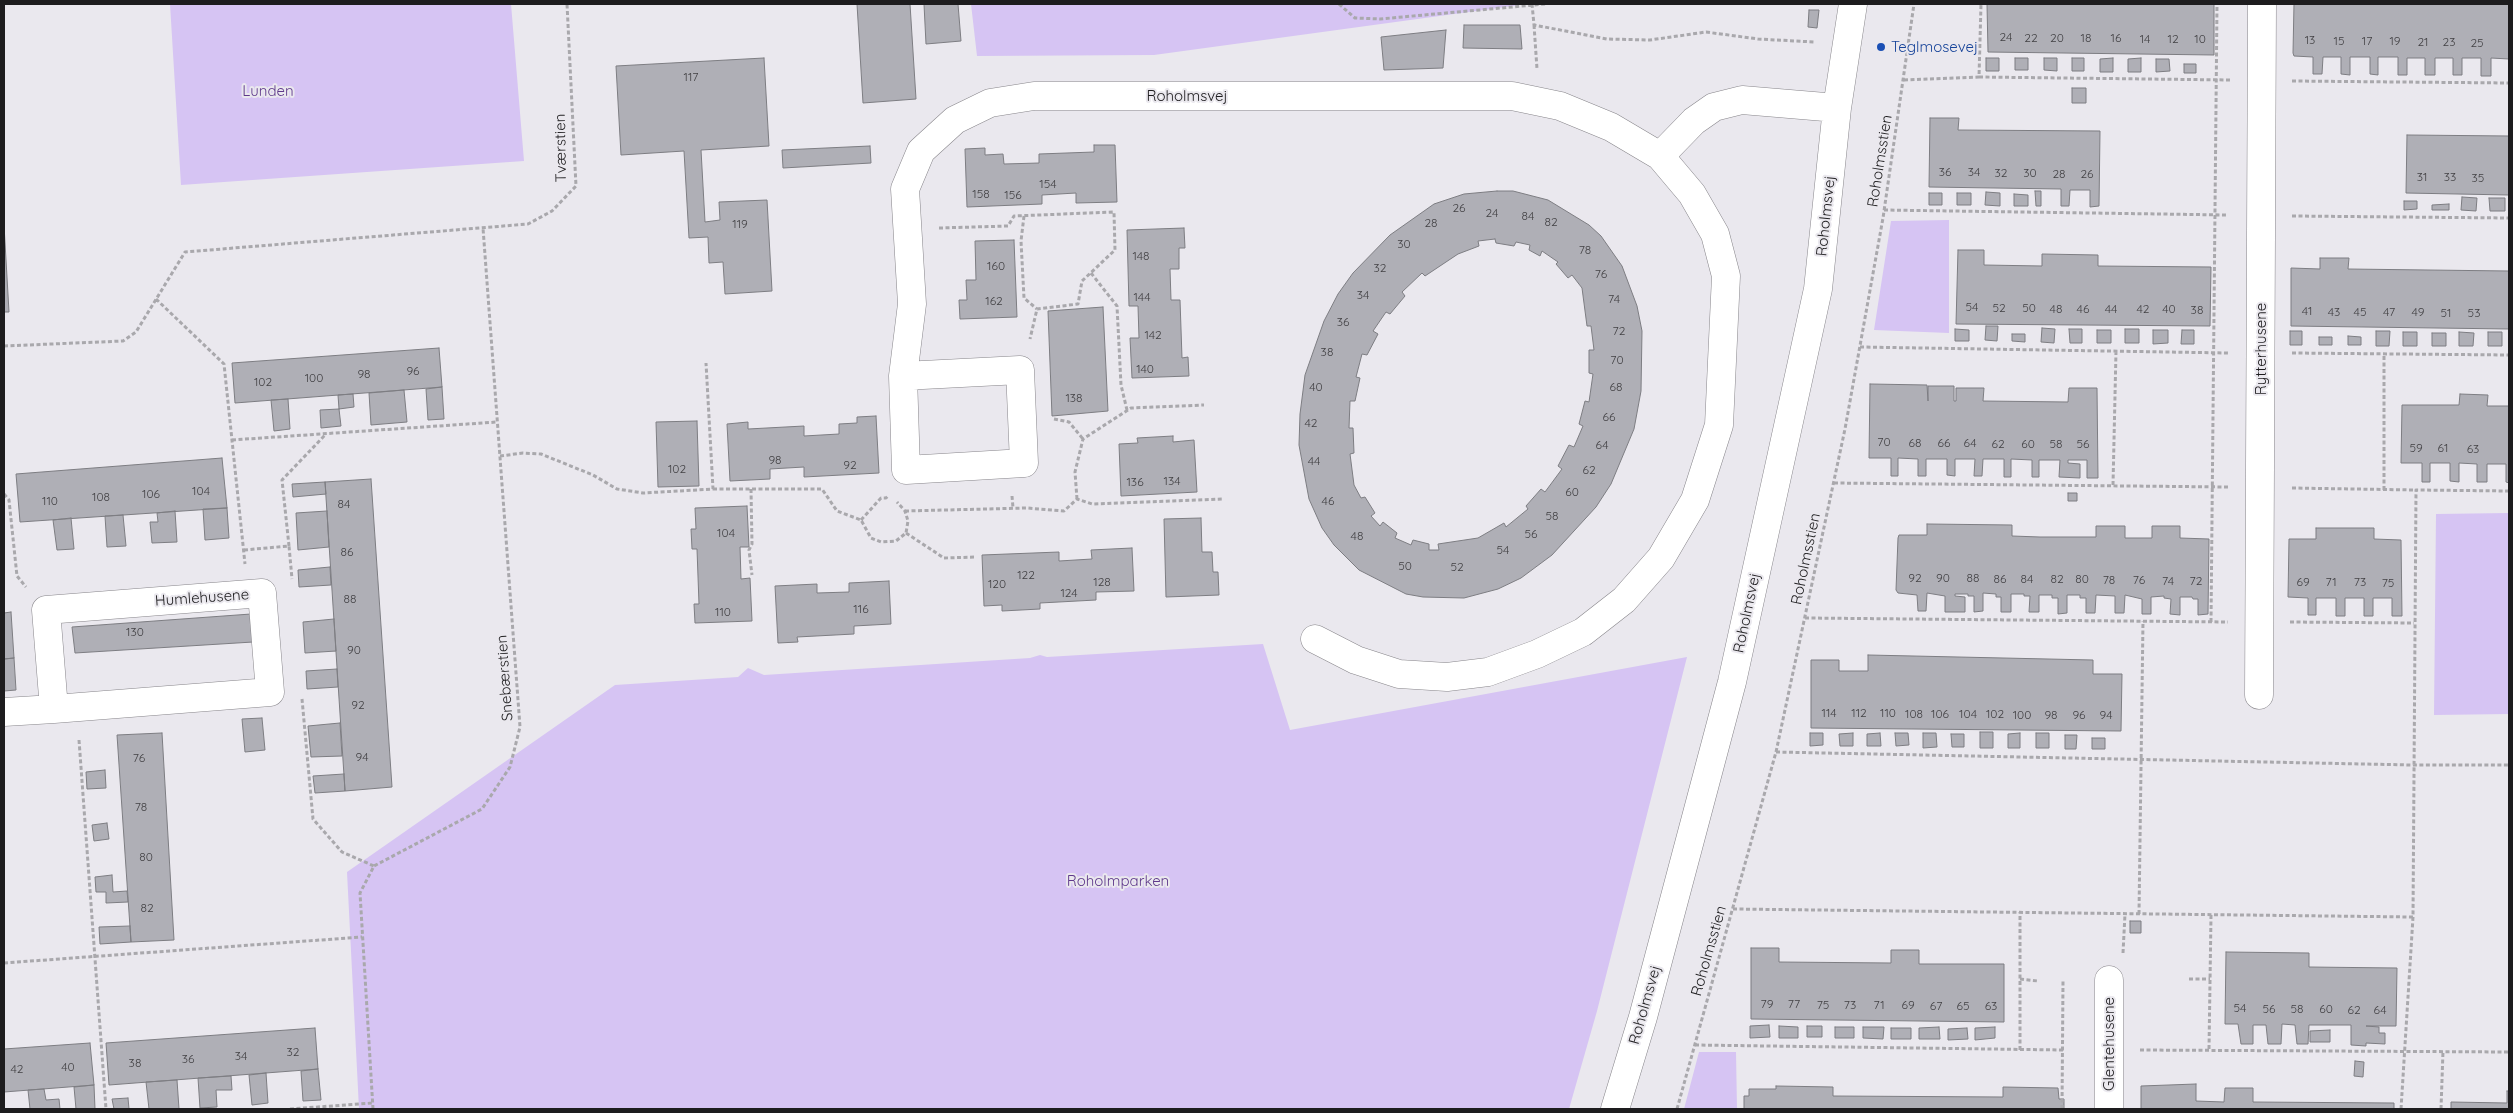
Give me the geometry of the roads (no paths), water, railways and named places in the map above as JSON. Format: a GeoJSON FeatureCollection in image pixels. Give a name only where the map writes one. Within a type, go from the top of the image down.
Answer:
{"type":"FeatureCollection","features":[{"type":"Feature","properties":{"kind":"street","name":"Roholmsvej"},"geometry":{"type":"LineString","coordinates":[[1615,1109],[1643,1017],[1732,682],[1818,289],[1837,108],[1853,4]]}},
{"type":"Feature","properties":{"kind":"street","name":"Rytterhusene"},"geometry":{"type":"LineString","coordinates":[[2259,695],[2262,4]]}},
{"type":"Feature","properties":{"kind":"street","name":"Roholmsvej"},"geometry":{"type":"LineString","coordinates":[[905,363],[1020,370],[1024,463],[906,470],[905,363],[912,304],[905,188],[922,151],[955,120],[990,103],[1034,96],[1512,96],[1560,106],[1611,127],[1660,156],[1692,194],[1715,234],[1726,276],[1719,425],[1695,500],[1662,558],[1624,600],[1583,632],[1537,654],[1488,672],[1447,677],[1399,674],[1356,660],[1315,639]]}},
{"type":"Feature","properties":{"kind":"street"},"geometry":{"type":"LineString","coordinates":[[1660,156],[1694,121],[1714,107],[1732,102],[1742,100],[1837,108]]}},
{"type":"Feature","properties":{"kind":"street","name":"Humlehusene"},"geometry":{"type":"LineString","coordinates":[[4,712],[65,708],[270,692],[262,593],[46,610],[65,708]]}},
{"type":"Feature","properties":{"kind":"street","name":"Glentehusene"},"geometry":{"type":"LineString","coordinates":[[2109,1109],[2116,970]]}},
{"type":"Feature","properties":{"kind":"place","name":"Teglmosevej"},"geometry":{"type":"Point","coordinates":[1881,47]}},
{"type":"Feature","properties":{"kind":"park label","name":"Lunden"},"geometry":{"type":"Point","coordinates":[268,91]}},
{"type":"Feature","properties":{"kind":"park label","name":"Roholmparken"},"geometry":{"type":"Point","coordinates":[1118,881]}}]}
